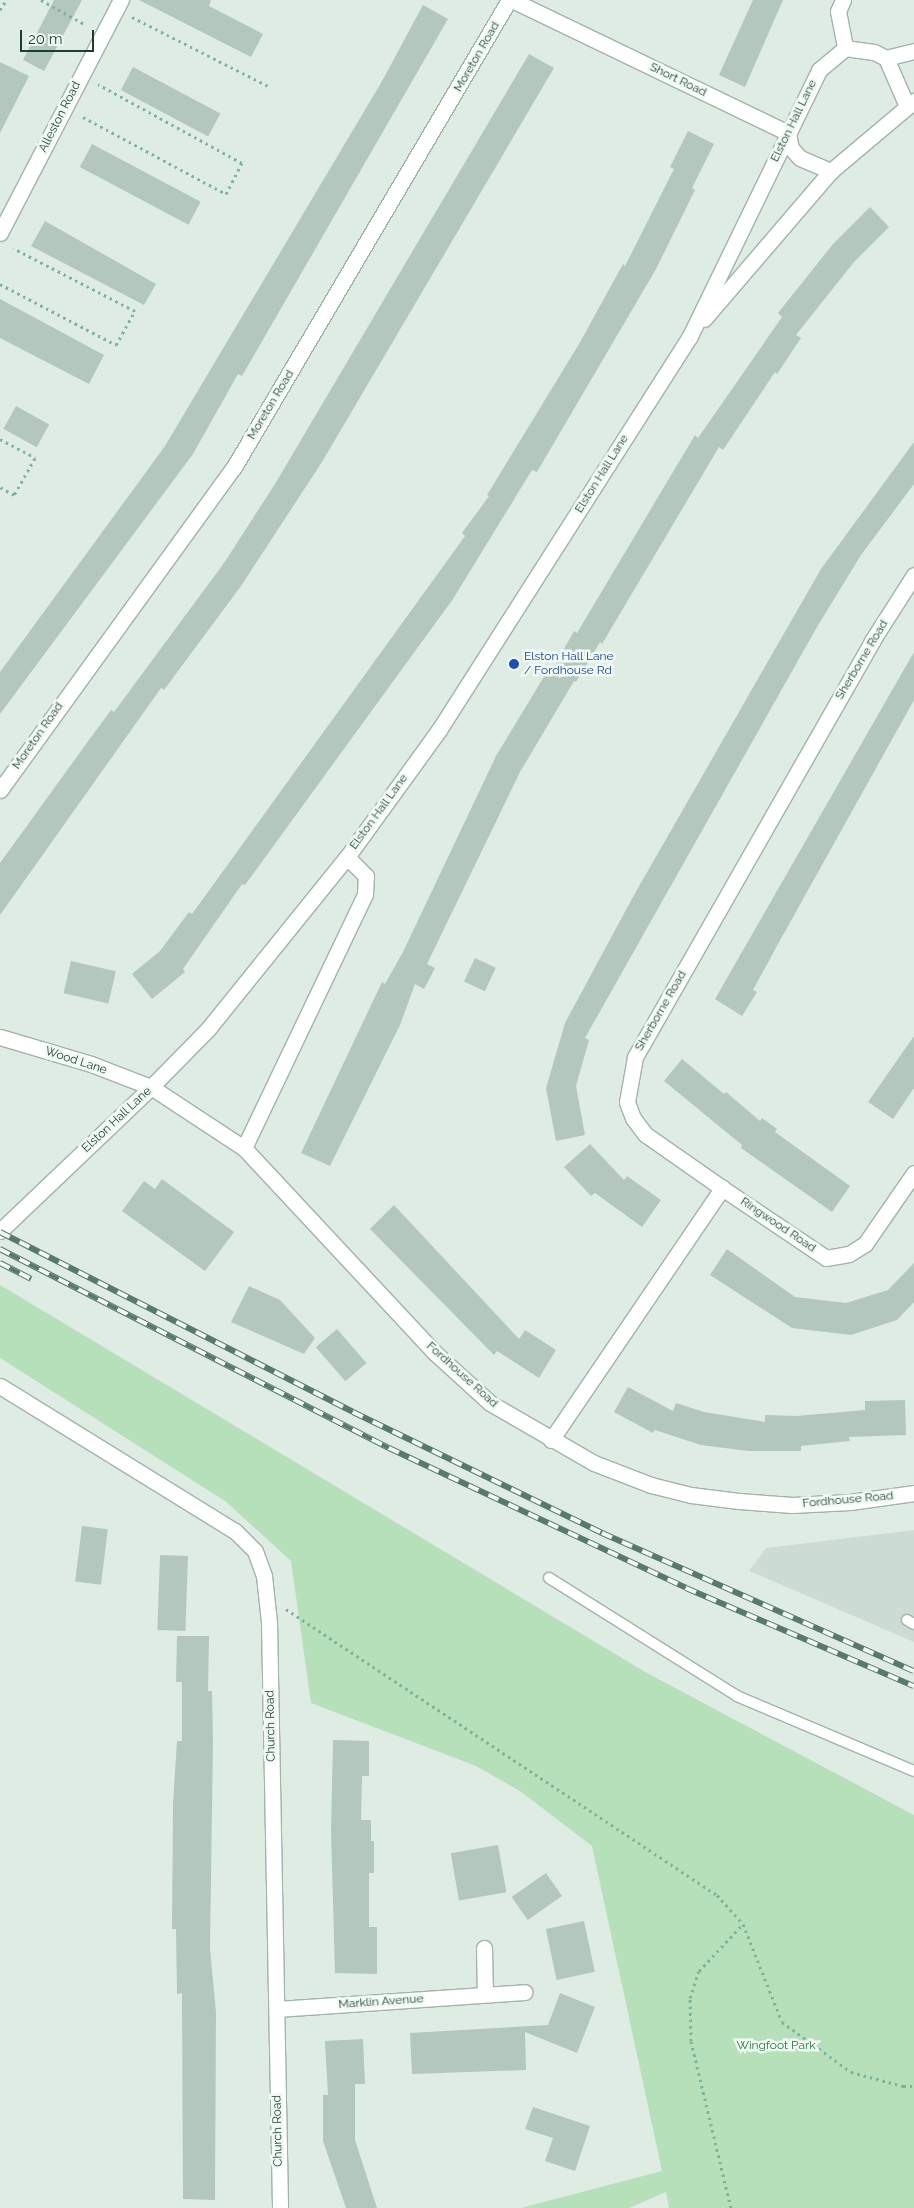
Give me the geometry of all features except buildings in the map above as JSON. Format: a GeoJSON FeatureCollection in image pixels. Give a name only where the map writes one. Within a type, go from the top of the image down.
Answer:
{"type":"FeatureCollection","features":[{"type":"Feature","properties":{"kind":"street","name":"Short Road"},"geometry":{"type":"LineString","coordinates":[[511,0],[788,133]]}},
{"type":"Feature","properties":{"kind":"street","name":"Moreton Road"},"geometry":{"type":"LineString","coordinates":[[0,790],[234,467],[511,0]]}},
{"type":"Feature","properties":{"kind":"street"},"geometry":{"type":"LineString","coordinates":[[843,0],[838,11],[845,48],[874,52],[886,58],[914,52]]}},
{"type":"Feature","properties":{"kind":"street","name":"Alleston Road"},"geometry":{"type":"LineString","coordinates":[[4,240],[65,107],[119,4]]}},
{"type":"Feature","properties":{"kind":"street","name":"Elston Hall Lane"},"geometry":{"type":"LineString","coordinates":[[0,1231],[151,1087],[208,1028],[347,857],[450,714],[689,338],[819,70],[845,48]]}},
{"type":"Feature","properties":{"kind":"street","name":"Elston Hall Lane"},"geometry":{"type":"LineString","coordinates":[[689,338],[831,171],[911,104],[886,58]]}},
{"type":"Feature","properties":{"kind":"street"},"geometry":{"type":"LineString","coordinates":[[788,133],[791,148],[800,158],[831,171]]}},
{"type":"Feature","properties":{"kind":"street","name":"Sherborne Road"},"geometry":{"type":"LineString","coordinates":[[722,1188],[645,1134],[633,1118],[627,1102],[635,1057],[872,641],[914,575]]}},
{"type":"Feature","properties":{"kind":"street"},"geometry":{"type":"LineString","coordinates":[[244,1148],[365,894],[366,876],[347,857]]}},
{"type":"Feature","properties":{"kind":"street","name":"Wood Lane"},"geometry":{"type":"LineString","coordinates":[[0,1037],[90,1064],[151,1087]]}},
{"type":"Feature","properties":{"kind":"street","name":"Fordhouse Road"},"geometry":{"type":"LineString","coordinates":[[151,1087],[244,1148],[434,1352],[490,1403],[552,1440],[626,1476],[691,1495],[792,1505],[850,1502],[914,1493]]}},
{"type":"Feature","properties":{"kind":"street","name":"Ringwood Road"},"geometry":{"type":"LineString","coordinates":[[722,1188],[826,1258],[849,1254],[865,1244],[914,1173]]}},
{"type":"Feature","properties":{"kind":"street"},"geometry":{"type":"LineString","coordinates":[[552,1440],[722,1188]]}},
{"type":"Feature","properties":{"kind":"street","name":"Church Road"},"geometry":{"type":"LineString","coordinates":[[0,1386],[235,1531],[255,1551],[264,1576],[277,2009],[280,2208]]}},
{"type":"Feature","properties":{"kind":"street"},"geometry":{"type":"LineString","coordinates":[[484,1948],[485,1994]]}},
{"type":"Feature","properties":{"kind":"street","name":"Marklin Avenue"},"geometry":{"type":"LineString","coordinates":[[277,2009],[524,1992]]}},
{"type":"Feature","properties":{"kind":"lane"},"geometry":{"type":"LineString","coordinates":[[549,1578],[737,1696],[914,1771]]}},
{"type":"Feature","properties":{"kind":"path"},"geometry":{"type":"LineString","coordinates":[[0,10],[6,0]]}},
{"type":"Feature","properties":{"kind":"path"},"geometry":{"type":"LineString","coordinates":[[41,0],[103,35]]}},
{"type":"Feature","properties":{"kind":"path"},"geometry":{"type":"LineString","coordinates":[[119,4],[270,87]]}},
{"type":"Feature","properties":{"kind":"path"},"geometry":{"type":"LineString","coordinates":[[65,107],[226,194],[242,163],[81,75]]}},
{"type":"Feature","properties":{"kind":"path"},"geometry":{"type":"LineString","coordinates":[[0,284],[116,345],[135,311],[4,240]]}},
{"type":"Feature","properties":{"kind":"path"},"geometry":{"type":"LineString","coordinates":[[0,439],[35,458],[14,495],[0,487]]}},
{"type":"Feature","properties":{"kind":"path"},"geometry":{"type":"LineString","coordinates":[[266,1596],[717,1895],[743,1924],[782,2022],[851,2072],[902,2086],[914,2086]]}},
{"type":"Feature","properties":{"kind":"path"},"geometry":{"type":"LineString","coordinates":[[731,2208],[691,2041],[690,1998],[699,1971],[743,1924]]}},
{"type":"Feature","properties":{"kind":"shaded area"},"geometry":{"type":"Polygon","coordinates":[[[914,1530],[914,1642],[749,1571],[766,1548],[914,1530]]]}},
{"type":"Feature","properties":{"kind":"green space","name":"Wingfoot Park"},"geometry":{"type":"Polygon","coordinates":[[[0,1285],[647,1673],[914,1815],[914,2208],[669,2208],[666,2192],[629,2208],[521,2208],[662,2171],[592,1846],[520,1791],[476,1766],[311,1703],[291,1561],[225,1501],[0,1358],[0,1285]]]}},
{"type":"Feature","properties":{"kind":"railway"},"geometry":{"type":"LineString","coordinates":[[0,1232],[353,1412],[602,1533],[914,1671]]}},
{"type":"Feature","properties":{"kind":"railway"},"geometry":{"type":"LineString","coordinates":[[0,1249],[389,1448],[686,1588],[914,1686]]}},
{"type":"Feature","properties":{"kind":"railway"},"geometry":{"type":"LineString","coordinates":[[0,1263],[31,1279]]}},
{"type":"Feature","properties":{"kind":"place","name":"Elston Hall Lane / Fordhouse Rd"},"geometry":{"type":"Point","coordinates":[514,664]}}]}
